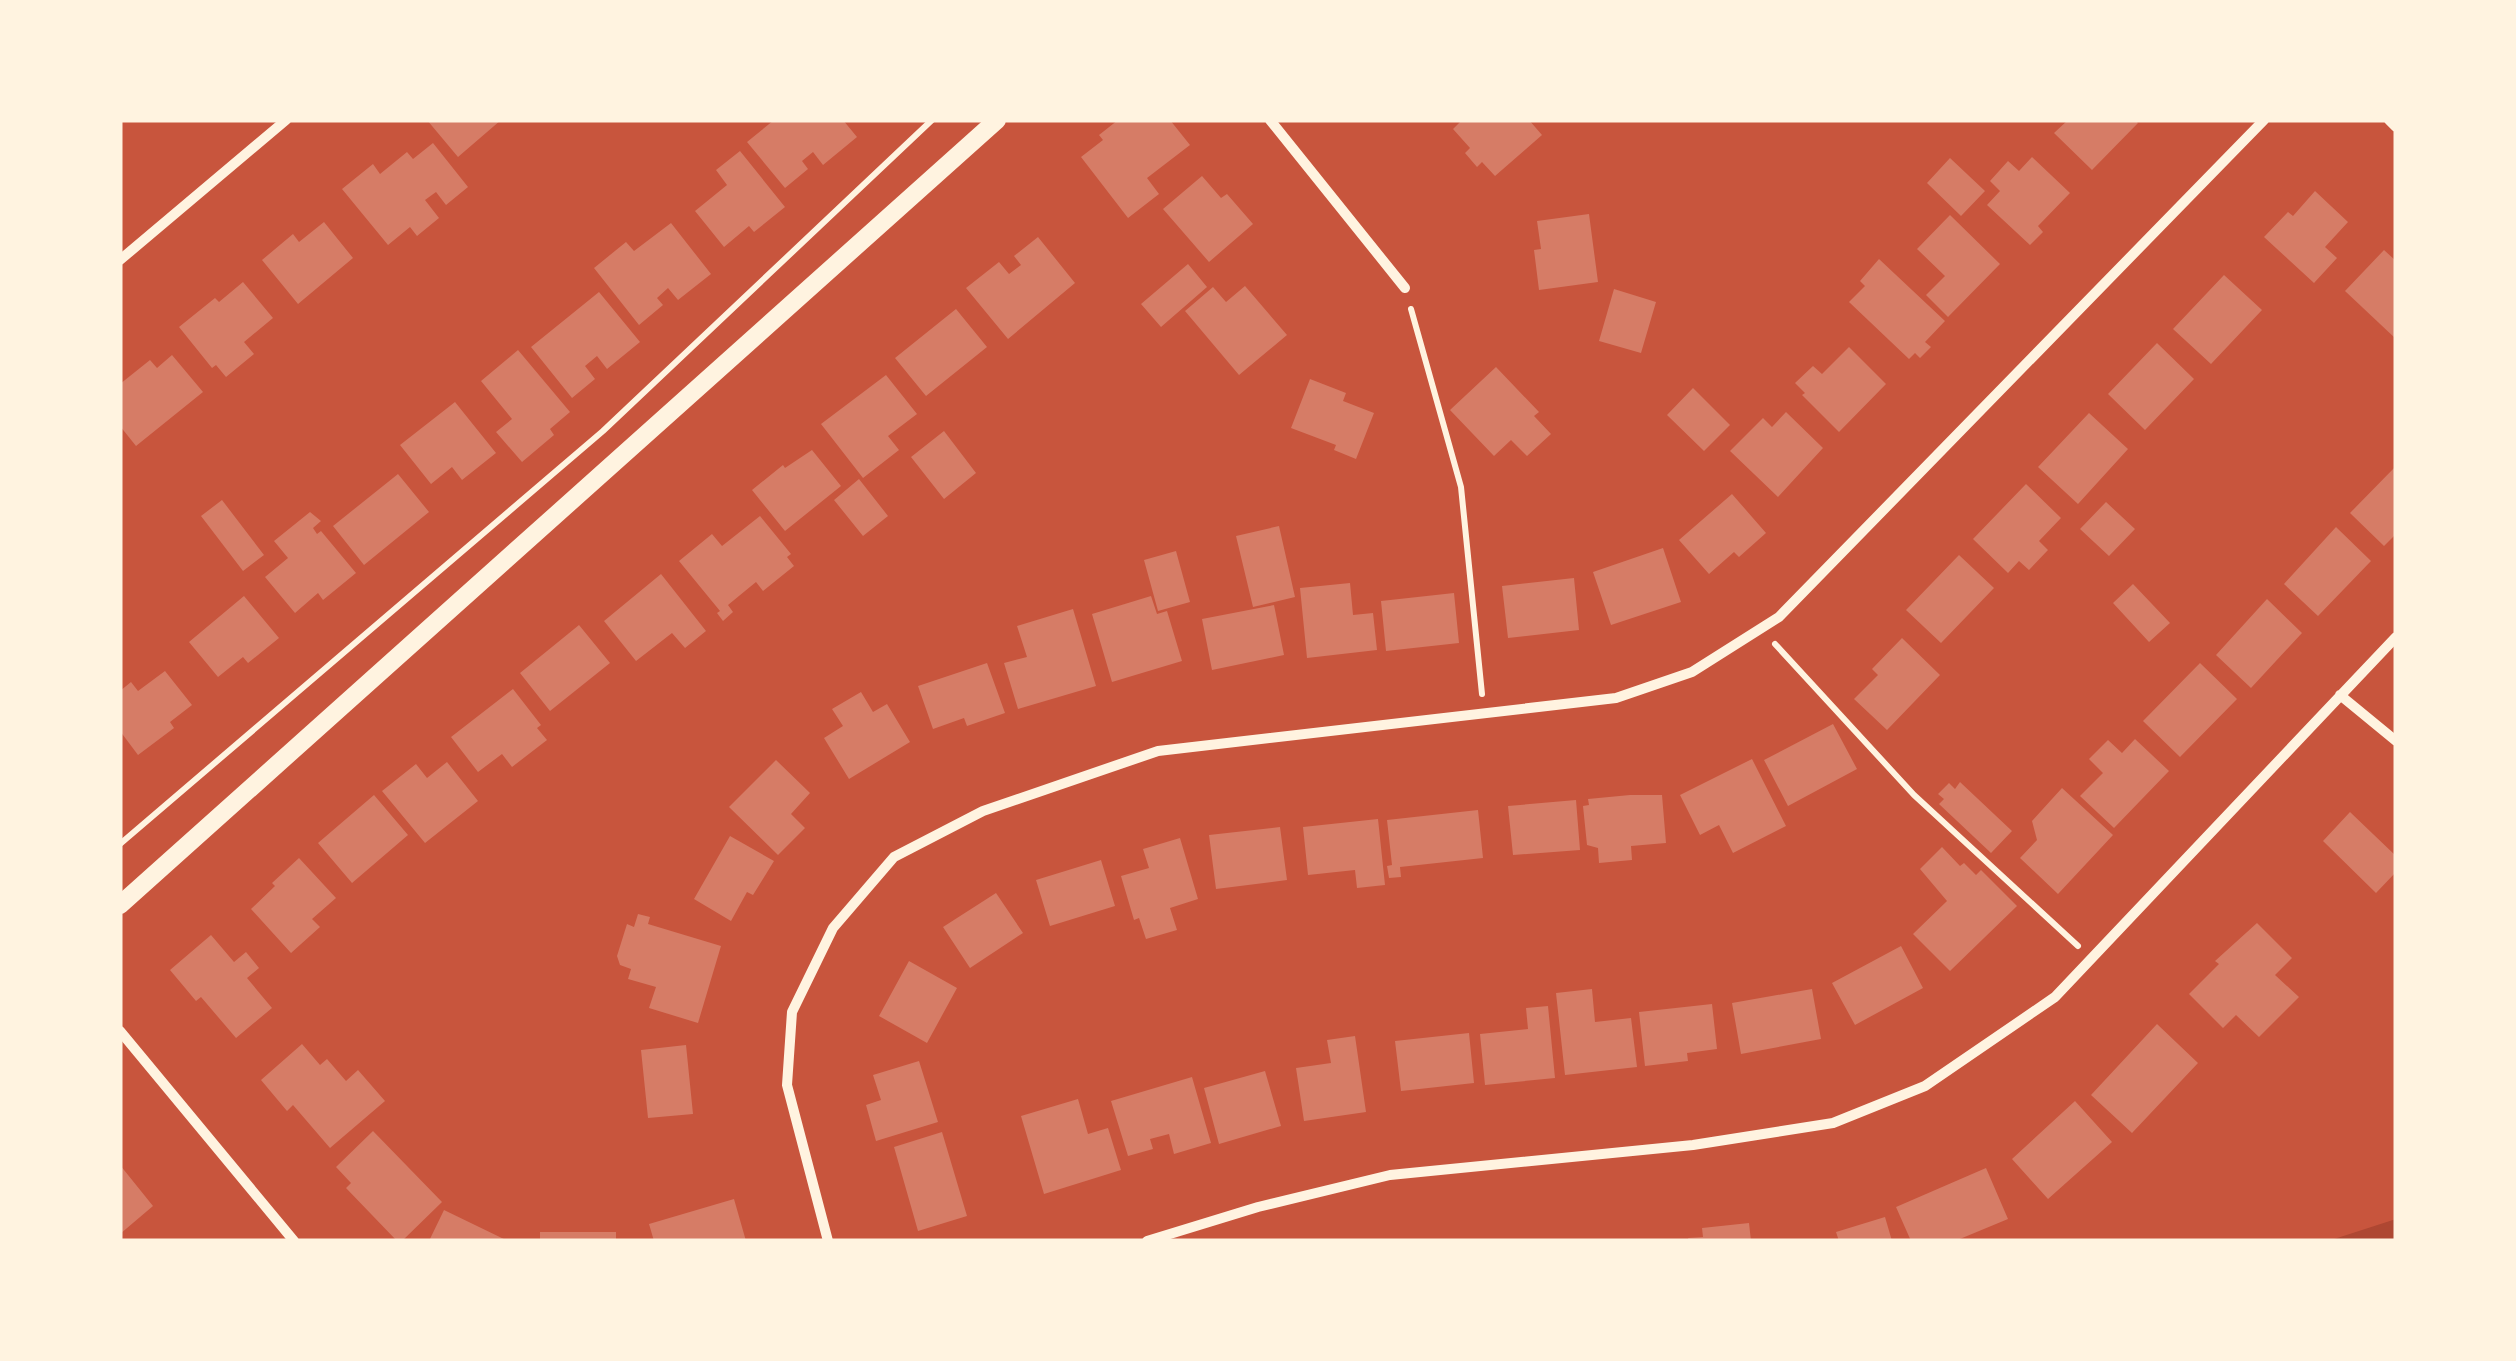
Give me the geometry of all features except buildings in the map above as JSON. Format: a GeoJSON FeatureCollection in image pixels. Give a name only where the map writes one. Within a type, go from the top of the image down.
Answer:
{"type":"FeatureCollection","features":[{"type":"Feature","properties":{"kind":"street"},"geometry":{"type":"LineString","coordinates":[[120,260],[286,120]]}},
{"type":"Feature","properties":{"kind":"street"},"geometry":{"type":"LineString","coordinates":[[120,905],[998,120]]}},
{"type":"Feature","properties":{"kind":"street"},"geometry":{"type":"LineString","coordinates":[[1270,120],[1405,288]]}},
{"type":"Feature","properties":{"kind":"street"},"geometry":{"type":"LineString","coordinates":[[828,1241],[787,1085],[792,1012],[833,928],[894,857],[984,811],[1158,751],[1616,698],[1692,672],[1779,617],[2264,120]]}},
{"type":"Feature","properties":{"kind":"street"},"geometry":{"type":"LineString","coordinates":[[2389,120],[2396,127]]}},
{"type":"Feature","properties":{"kind":"street"},"geometry":{"type":"LineString","coordinates":[[1147,1241],[1258,1208],[1390,1176],[1694,1145],[1832,1123],[1925,1086],[2055,996],[2396,637]]}},
{"type":"Feature","properties":{"kind":"street"},"geometry":{"type":"LineString","coordinates":[[2340,694],[2396,742]]}},
{"type":"Feature","properties":{"kind":"street"},"geometry":{"type":"LineString","coordinates":[[120,1031],[294,1241]]}},
{"type":"Feature","properties":{"kind":"path"},"geometry":{"type":"LineString","coordinates":[[120,844],[603,431],[932,120]]}},
{"type":"Feature","properties":{"kind":"path"},"geometry":{"type":"LineString","coordinates":[[1405,288],[1461,487],[1484,715]]}},
{"type":"Feature","properties":{"kind":"path"},"geometry":{"type":"LineString","coordinates":[[1761,628],[1914,795],[2091,958]]}},
{"type":"Feature","properties":{"kind":"shaded area"},"geometry":{"type":"Polygon","coordinates":[[[2396,1219],[2396,1241],[2328,1241],[2396,1219]]]}}]}
